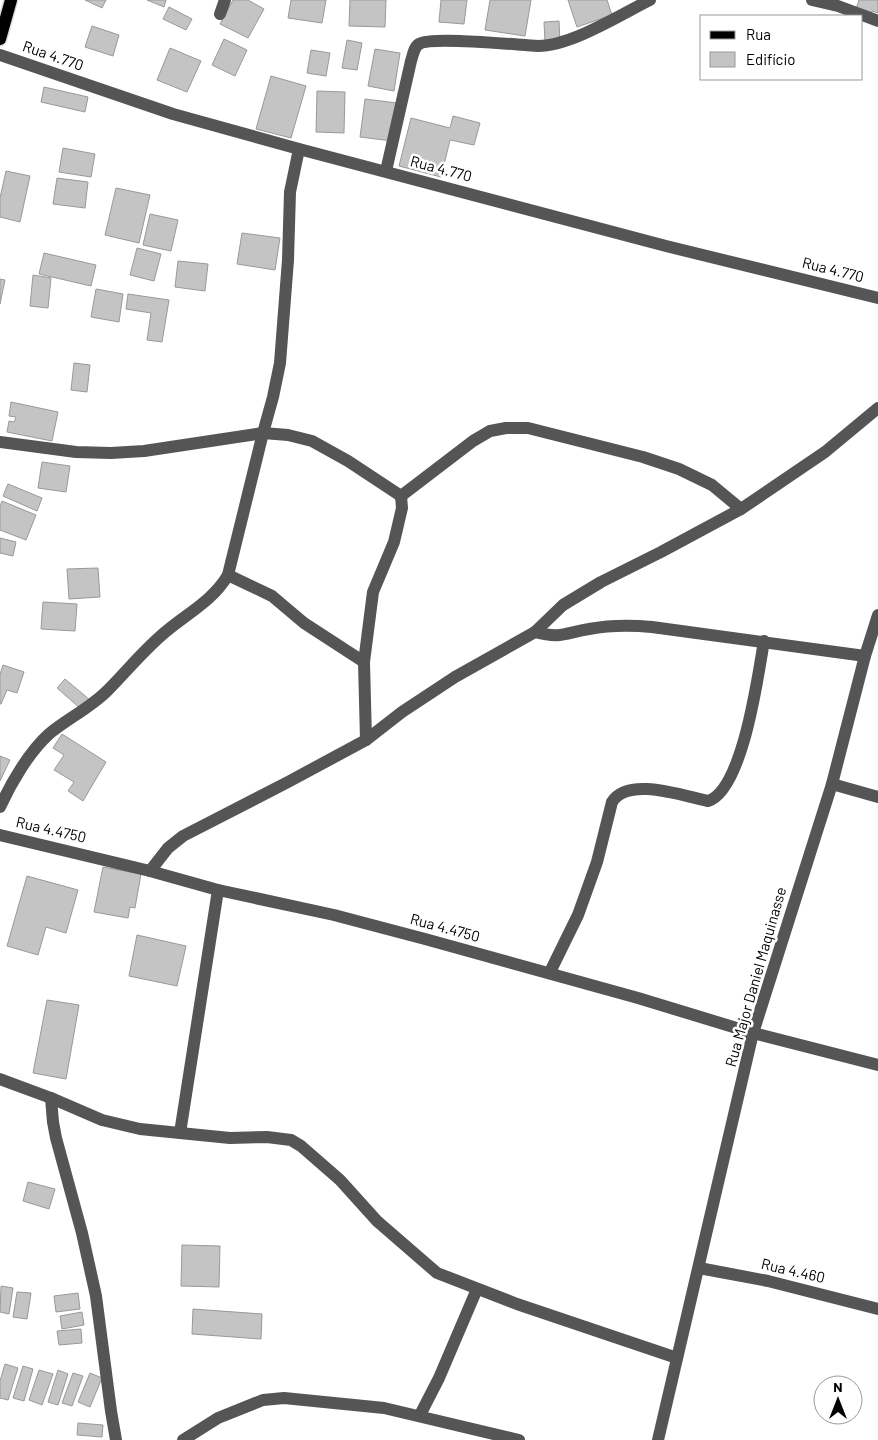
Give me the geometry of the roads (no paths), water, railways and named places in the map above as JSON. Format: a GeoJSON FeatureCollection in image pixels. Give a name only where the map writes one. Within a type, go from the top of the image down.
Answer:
{"type":"FeatureCollection","features":[{"type":"Feature","properties":{"kind":"main road"},"geometry":{"type":"LineString","coordinates":[[0,39],[11,0]]}},
{"type":"Feature","properties":{"kind":"street"},"geometry":{"type":"LineString","coordinates":[[220,14],[225,0]]}},
{"type":"Feature","properties":{"kind":"street"},"geometry":{"type":"LineString","coordinates":[[386,171],[411,61],[416,47],[421,43],[449,41],[541,46],[565,42],[650,0]]}},
{"type":"Feature","properties":{"kind":"street"},"geometry":{"type":"LineString","coordinates":[[812,0],[838,6],[862,15]]}},
{"type":"Feature","properties":{"kind":"street"},"geometry":{"type":"LineString","coordinates":[[863,15],[878,21]]}},
{"type":"Feature","properties":{"kind":"street","name":"Rua 4.770"},"geometry":{"type":"LineString","coordinates":[[0,56],[173,114],[299,149],[666,246],[878,298]]}},
{"type":"Feature","properties":{"kind":"street"},"geometry":{"type":"LineString","coordinates":[[0,807],[20,770],[48,735],[106,692],[168,630],[214,595],[228,575],[280,363],[288,260],[290,192],[299,149]]}},
{"type":"Feature","properties":{"kind":"street"},"geometry":{"type":"LineString","coordinates":[[150,871],[168,848],[193,829],[288,782],[366,740],[402,712],[455,677],[535,632],[563,605],[601,582],[741,509],[824,452],[878,408]]}},
{"type":"Feature","properties":{"kind":"street"},"geometry":{"type":"LineString","coordinates":[[401,496],[473,441],[490,431],[506,428],[528,428],[643,457],[679,469],[712,485],[741,509]]}},
{"type":"Feature","properties":{"kind":"street"},"geometry":{"type":"LineString","coordinates":[[0,442],[76,452],[111,453],[144,451],[262,433],[288,435],[312,441],[348,460],[401,496]]}},
{"type":"Feature","properties":{"kind":"street"},"geometry":{"type":"LineString","coordinates":[[366,740],[364,662],[373,592],[394,542],[402,508],[401,496]]}},
{"type":"Feature","properties":{"kind":"street"},"geometry":{"type":"LineString","coordinates":[[228,575],[272,596],[304,623],[364,662]]}},
{"type":"Feature","properties":{"kind":"street","name":"Rua Major Daniel Maquinasse"},"geometry":{"type":"LineString","coordinates":[[658,1440],[753,1033],[832,784],[864,656],[878,616]]}},
{"type":"Feature","properties":{"kind":"street"},"geometry":{"type":"LineString","coordinates":[[535,632],[557,636],[590,628],[628,625],[764,641],[864,656]]}},
{"type":"Feature","properties":{"kind":"street"},"geometry":{"type":"LineString","coordinates":[[550,972],[578,915],[597,862],[615,796],[629,790],[641,788],[708,801],[716,797],[728,782],[739,758],[754,698],[764,641]]}},
{"type":"Feature","properties":{"kind":"street"},"geometry":{"type":"LineString","coordinates":[[832,784],[878,797]]}},
{"type":"Feature","properties":{"kind":"street","name":"Rua 4.4750"},"geometry":{"type":"LineString","coordinates":[[0,835],[150,871],[218,890],[334,915],[550,972],[753,1033],[878,1065]]}},
{"type":"Feature","properties":{"kind":"street"},"geometry":{"type":"LineString","coordinates":[[180,1133],[218,890]]}},
{"type":"Feature","properties":{"kind":"street"},"geometry":{"type":"LineString","coordinates":[[0,1080],[51,1098],[102,1120],[140,1128],[230,1138],[275,1137],[291,1140],[301,1146],[340,1180],[377,1221],[437,1273],[477,1289],[677,1358]]}},
{"type":"Feature","properties":{"kind":"street"},"geometry":{"type":"LineString","coordinates":[[51,1098],[52,1122],[82,1233],[96,1296],[116,1440]]}},
{"type":"Feature","properties":{"kind":"street","name":"Rua 4.460"},"geometry":{"type":"LineString","coordinates":[[699,1268],[768,1281],[878,1309]]}},
{"type":"Feature","properties":{"kind":"street"},"geometry":{"type":"LineString","coordinates":[[420,1415],[439,1378],[477,1289]]}},
{"type":"Feature","properties":{"kind":"street"},"geometry":{"type":"LineString","coordinates":[[187,1439],[218,1418],[263,1400],[284,1398],[362,1405],[420,1415],[519,1440]]}}]}
